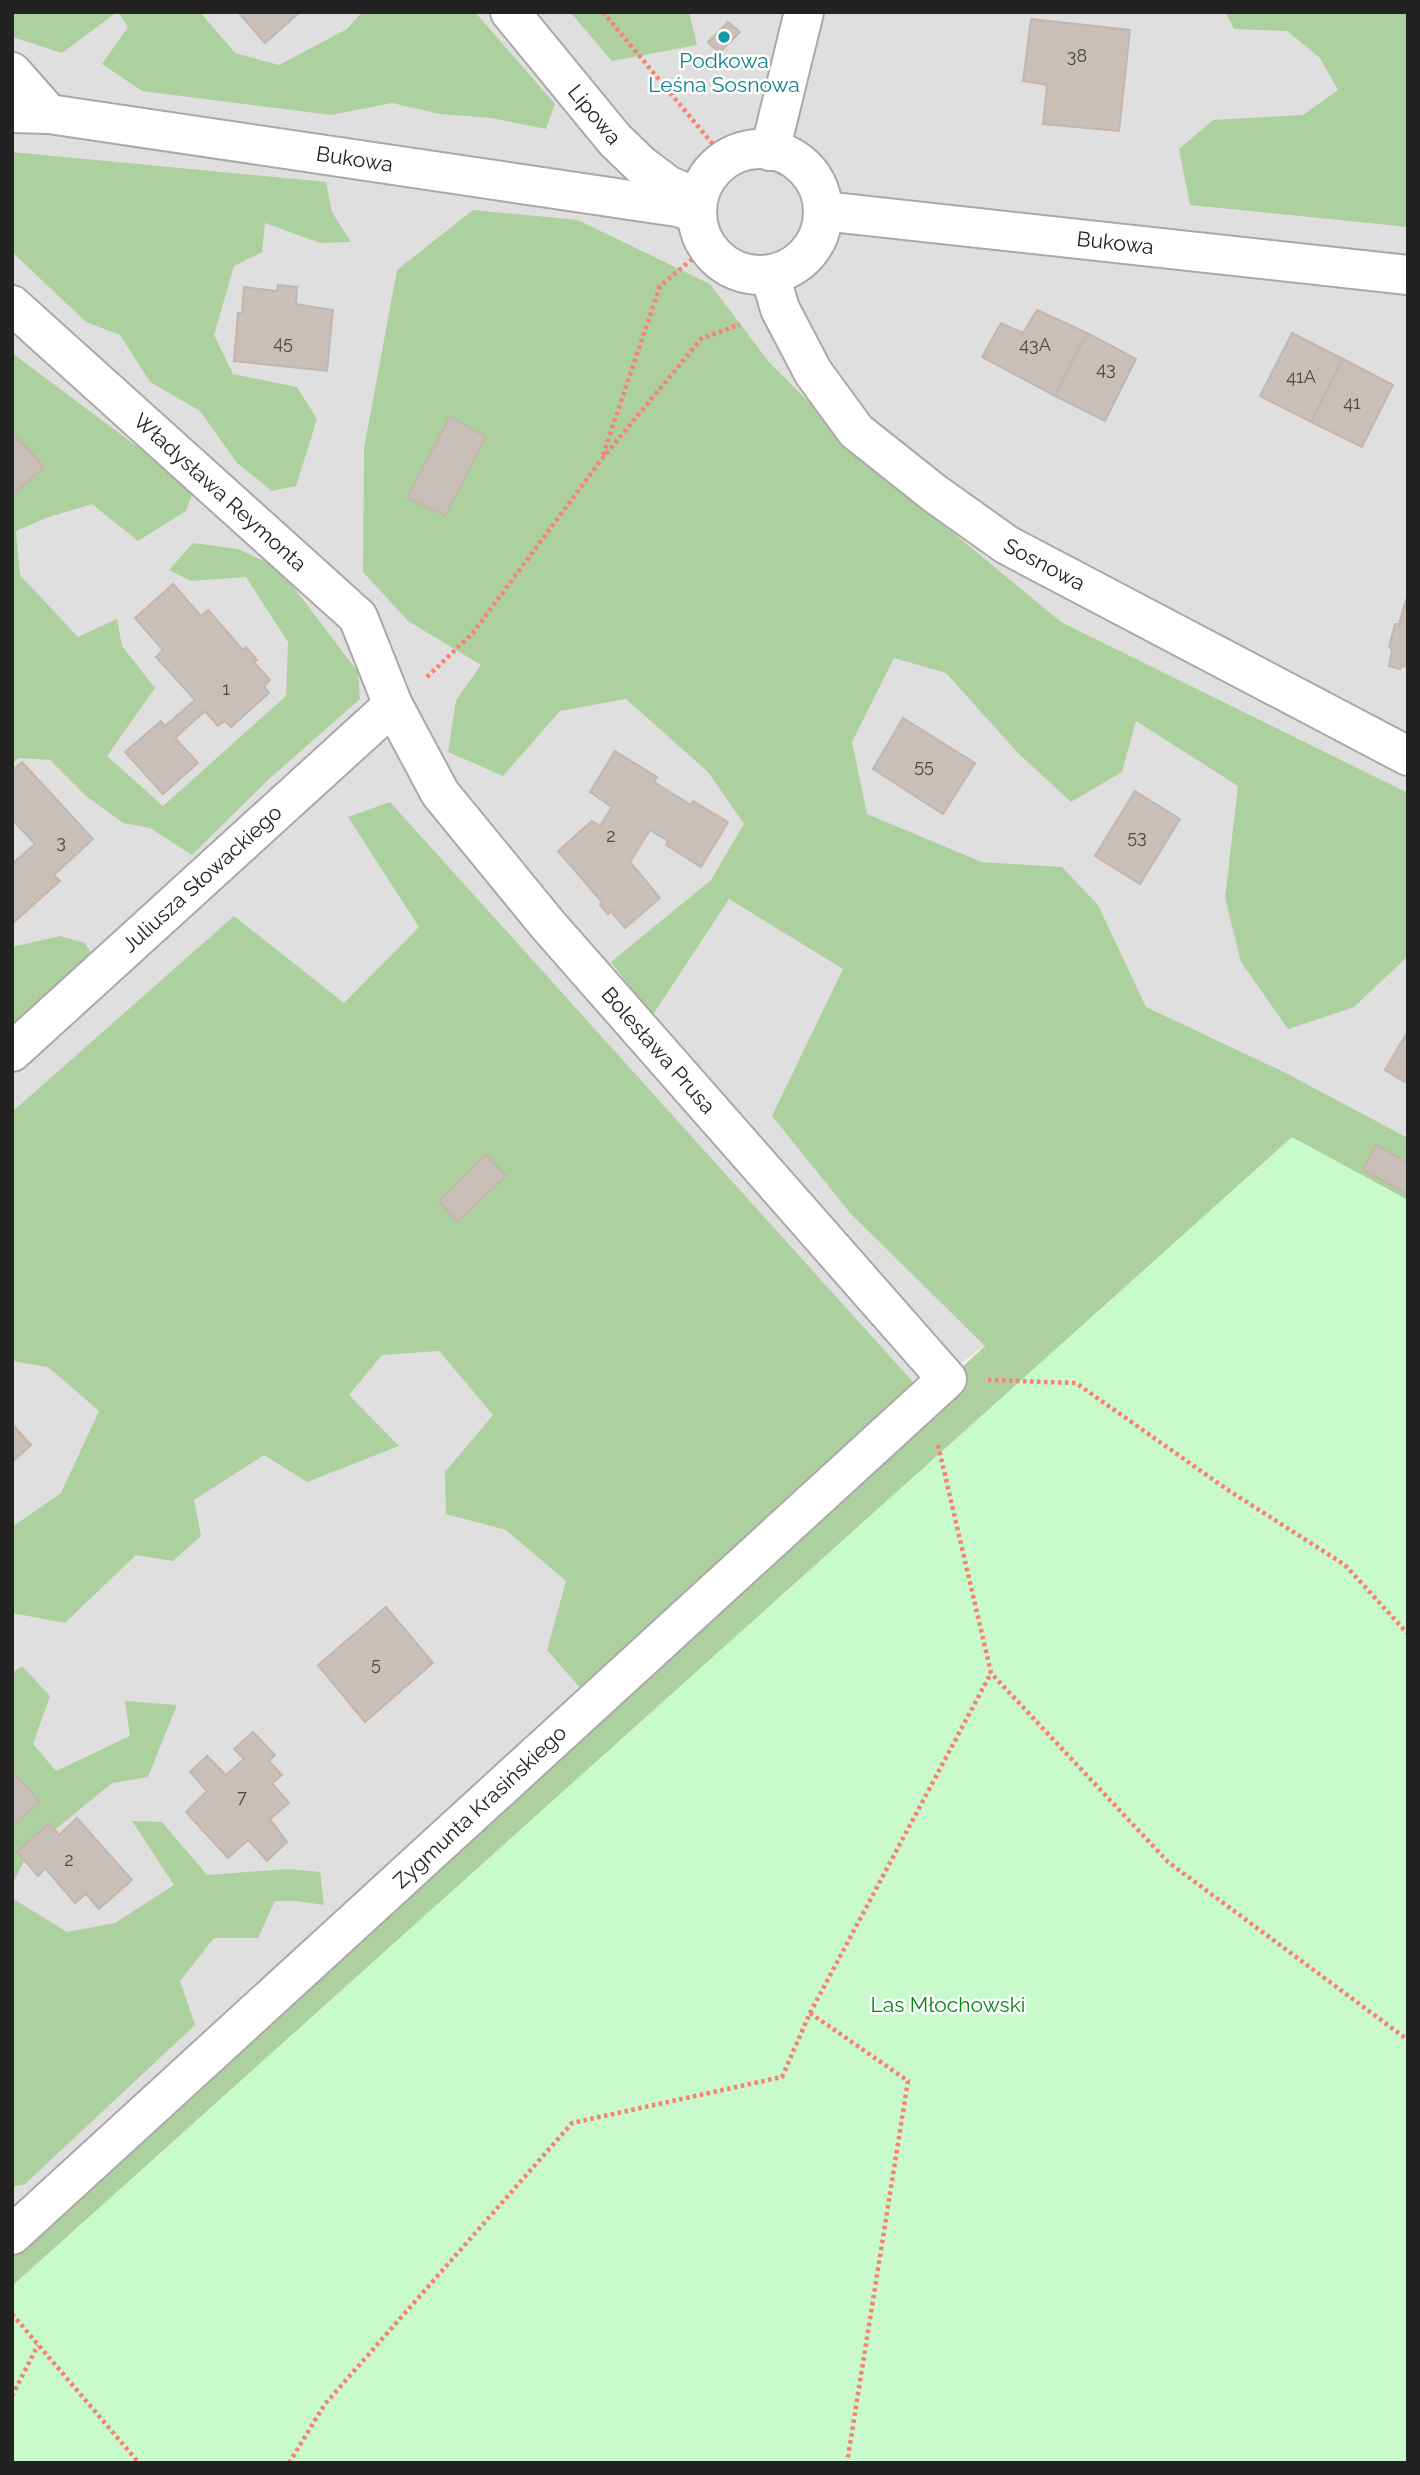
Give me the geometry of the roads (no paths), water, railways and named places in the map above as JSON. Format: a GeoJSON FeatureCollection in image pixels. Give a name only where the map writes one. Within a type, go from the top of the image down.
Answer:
{"type":"FeatureCollection","features":[{"type":"Feature","properties":{"kind":"street","name":"Lipowa"},"geometry":{"type":"LineString","coordinates":[[510,12],[615,140],[641,165],[669,186],[700,218]]}},
{"type":"Feature","properties":{"kind":"street"},"geometry":{"type":"LineString","coordinates":[[770,151],[804,12]]}},
{"type":"Feature","properties":{"kind":"street"},"geometry":{"type":"LineString","coordinates":[[12,72],[31,114]]}},
{"type":"Feature","properties":{"kind":"street","name":"Bukowa"},"geometry":{"type":"LineString","coordinates":[[31,114],[677,207],[700,218]]}},
{"type":"Feature","properties":{"kind":"street"},"geometry":{"type":"LineString","coordinates":[[744,151],[770,151],[785,156],[808,174],[821,198],[824,211],[819,234],[806,255],[790,269],[775,292],[758,276],[736,269],[715,255],[700,218],[706,176],[725,159],[744,151]]}},
{"type":"Feature","properties":{"kind":"street","name":"Bukowa"},"geometry":{"type":"LineString","coordinates":[[824,211],[1408,275]]}},
{"type":"Feature","properties":{"kind":"street","name":"Sosnowa"},"geometry":{"type":"LineString","coordinates":[[775,292],[813,372],[856,432],[944,501],[1007,545],[1408,756]]}},
{"type":"Feature","properties":{"kind":"street","name":"Władysława Reymonta"},"geometry":{"type":"LineString","coordinates":[[12,304],[358,617],[393,705]]}},
{"type":"Feature","properties":{"kind":"street","name":"Juliusza Słowackiego"},"geometry":{"type":"LineString","coordinates":[[12,1052],[393,705]]}},
{"type":"Feature","properties":{"kind":"street","name":"Bolesława Prusa"},"geometry":{"type":"LineString","coordinates":[[393,705],[440,793],[937,1388]]}},
{"type":"Feature","properties":{"kind":"street","name":"Zygmunta Krasińskiego"},"geometry":{"type":"LineString","coordinates":[[12,2235],[937,1388]]}},
{"type":"Feature","properties":{"kind":"place","name":"Podkowa Leśna Sosnowa"},"geometry":{"type":"Point","coordinates":[724,37]}},
{"type":"Feature","properties":{"kind":"park label","name":"Las Młochowski"},"geometry":{"type":"Point","coordinates":[948,2005]}}]}
